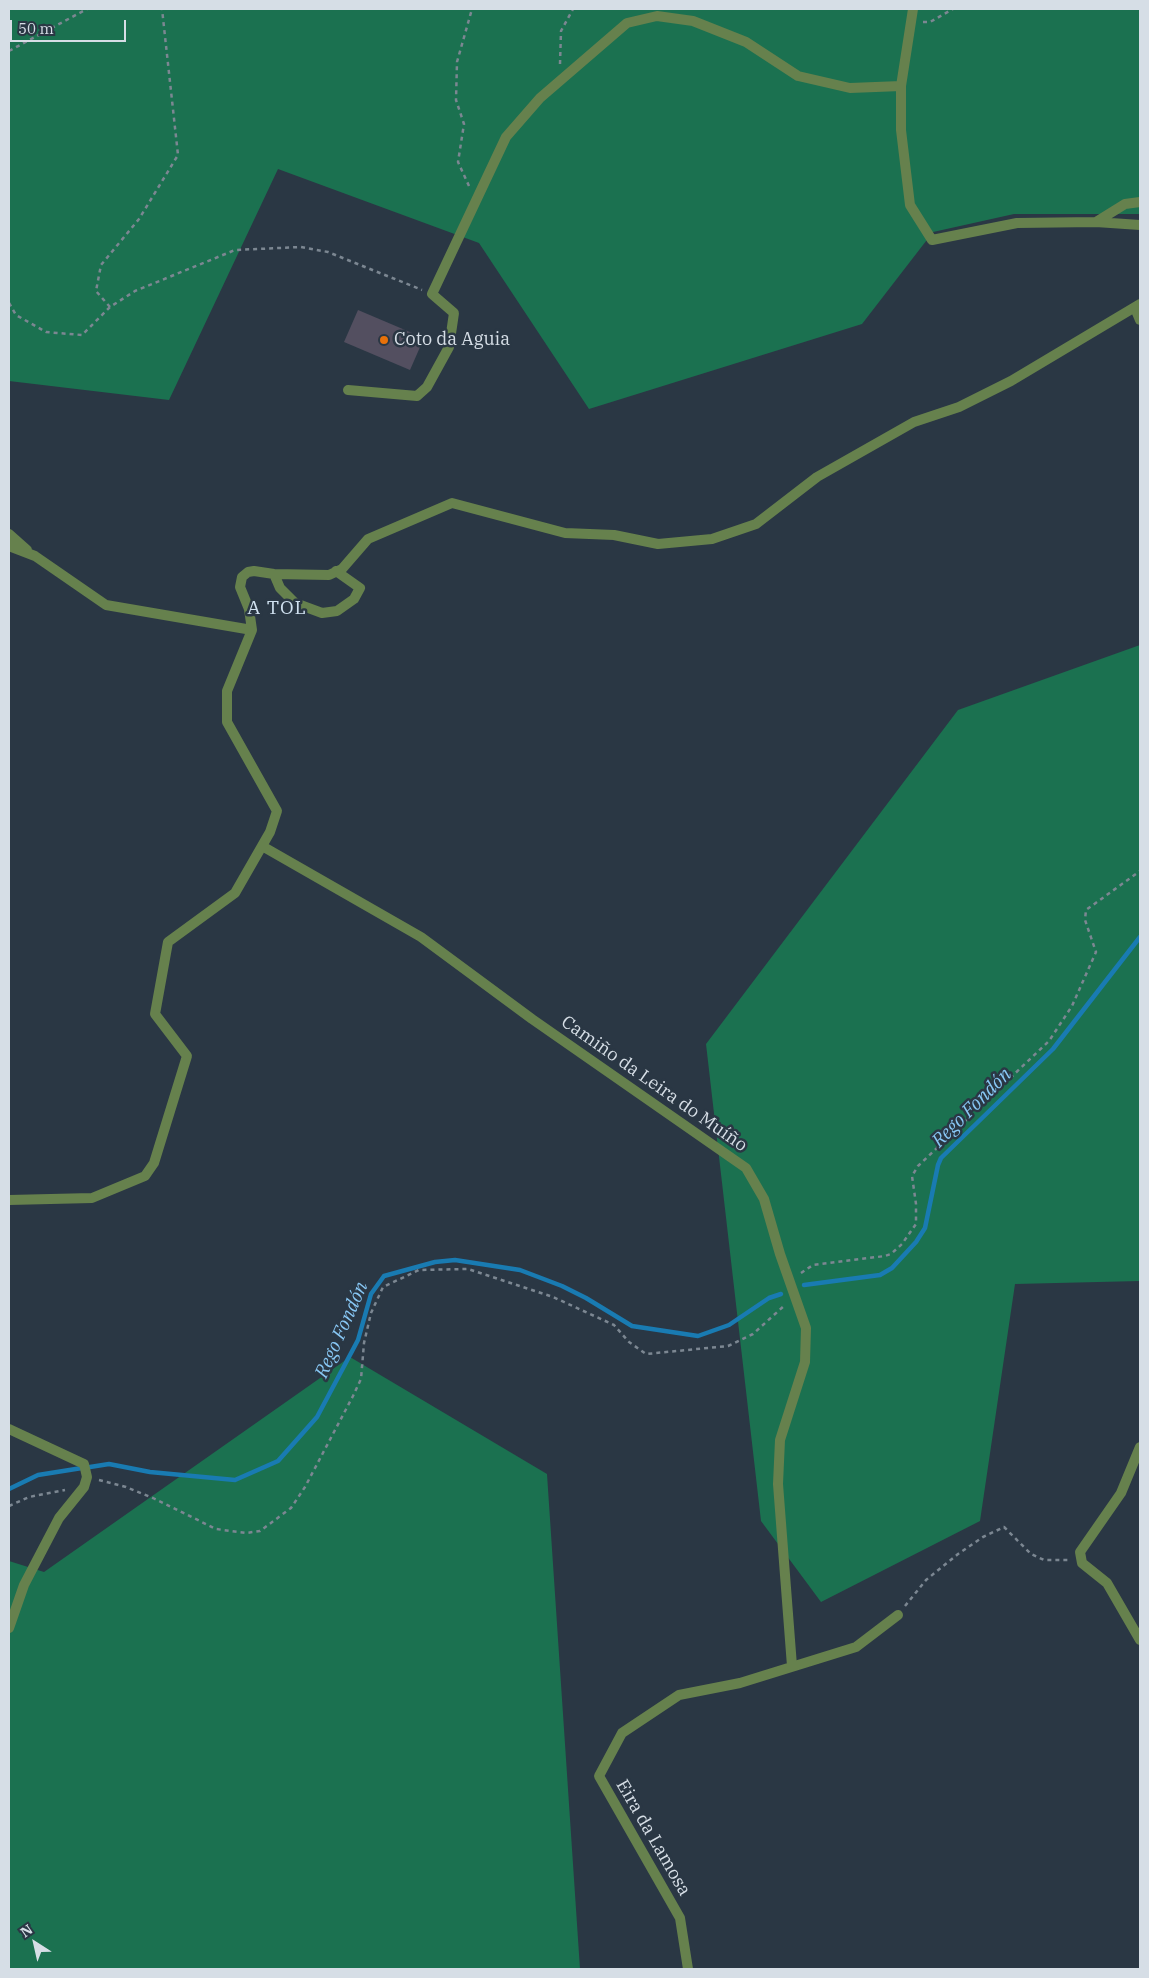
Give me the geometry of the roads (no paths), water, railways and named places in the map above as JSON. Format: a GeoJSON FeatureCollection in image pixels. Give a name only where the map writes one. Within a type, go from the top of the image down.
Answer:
{"type":"FeatureCollection","features":[{"type":"Feature","properties":{"kind":"street"},"geometry":{"type":"LineString","coordinates":[[913,9],[901,86],[901,130],[910,205],[932,240],[1017,223],[1096,222],[1140,225]]}},
{"type":"Feature","properties":{"kind":"street"},"geometry":{"type":"LineString","coordinates":[[348,390],[417,396],[427,387],[450,347],[454,313],[432,294],[506,137],[540,98],[627,23],[656,16],[693,21],[746,42],[798,76],[850,88],[901,86]]}},
{"type":"Feature","properties":{"kind":"street"},"geometry":{"type":"LineString","coordinates":[[1096,222],[1125,204],[1140,202]]}},
{"type":"Feature","properties":{"kind":"street"},"geometry":{"type":"LineString","coordinates":[[9,1200],[92,1198],[145,1176],[154,1163],[187,1056],[155,1014],[168,942],[235,893],[270,832],[277,811],[227,722],[227,691],[252,630],[249,609],[240,587],[242,577],[248,572],[254,570],[274,574],[329,575],[342,569],[368,539],[452,503],[565,533],[614,535],[658,544],[712,539],[756,524],[816,476],[914,422],[959,407],[1011,381],[1137,306],[1140,320]]}},
{"type":"Feature","properties":{"kind":"street"},"geometry":{"type":"LineString","coordinates":[[9,534],[35,556],[106,605],[252,630]]}},
{"type":"Feature","properties":{"kind":"street"},"geometry":{"type":"LineString","coordinates":[[9,546],[35,556]]}},
{"type":"Feature","properties":{"kind":"street"},"geometry":{"type":"LineString","coordinates":[[274,574],[280,588],[295,603],[322,612],[337,612],[354,599],[360,588],[336,571]]}},
{"type":"Feature","properties":{"kind":"street","name":"Camiño da Leira do Muíño"},"geometry":{"type":"LineString","coordinates":[[262,846],[421,937],[532,1019],[746,1168],[764,1199],[790,1284],[806,1328],[805,1362],[780,1440],[778,1484],[792,1666]]}},
{"type":"Feature","properties":{"kind":"street"},"geometry":{"type":"LineString","coordinates":[[9,1429],[84,1464],[86,1482],[59,1518],[24,1585],[9,1628]]}},
{"type":"Feature","properties":{"kind":"street"},"geometry":{"type":"LineString","coordinates":[[1140,1447],[1121,1493],[1080,1552],[1082,1563],[1107,1583],[1140,1640]]}},
{"type":"Feature","properties":{"kind":"street"},"geometry":{"type":"LineString","coordinates":[[792,1666],[856,1647],[898,1615]]}},
{"type":"Feature","properties":{"kind":"street","name":"Eira da Lamosa"},"geometry":{"type":"LineString","coordinates":[[688,1969],[680,1918],[599,1776],[622,1733],[679,1695],[740,1683],[792,1666]]}},
{"type":"Feature","properties":{"kind":"waterway","name":"Rego Fondón"},"geometry":{"type":"LineString","coordinates":[[804,1285],[880,1275],[892,1268],[916,1242],[925,1228],[941,1158],[1053,1049],[1140,937]]}},
{"type":"Feature","properties":{"kind":"waterway","name":"Rego Fondón"},"geometry":{"type":"LineString","coordinates":[[90,1467],[109,1464],[150,1472],[235,1480],[278,1461],[317,1417],[358,1340],[371,1294],[384,1276],[435,1262],[455,1260],[520,1270],[562,1286],[632,1326],[698,1336],[729,1325],[769,1298],[781,1294]]}},
{"type":"Feature","properties":{"kind":"waterway","name":"Rego Fondón"},"geometry":{"type":"LineString","coordinates":[[9,1489],[38,1475],[82,1468]]}},
{"type":"Feature","properties":{"kind":"place","name":"Coto da Aguia"},"geometry":{"type":"Point","coordinates":[384,340]}},
{"type":"Feature","properties":{"kind":"district","name":"A TOL"},"geometry":{"type":"Point","coordinates":[277,609]}}]}
